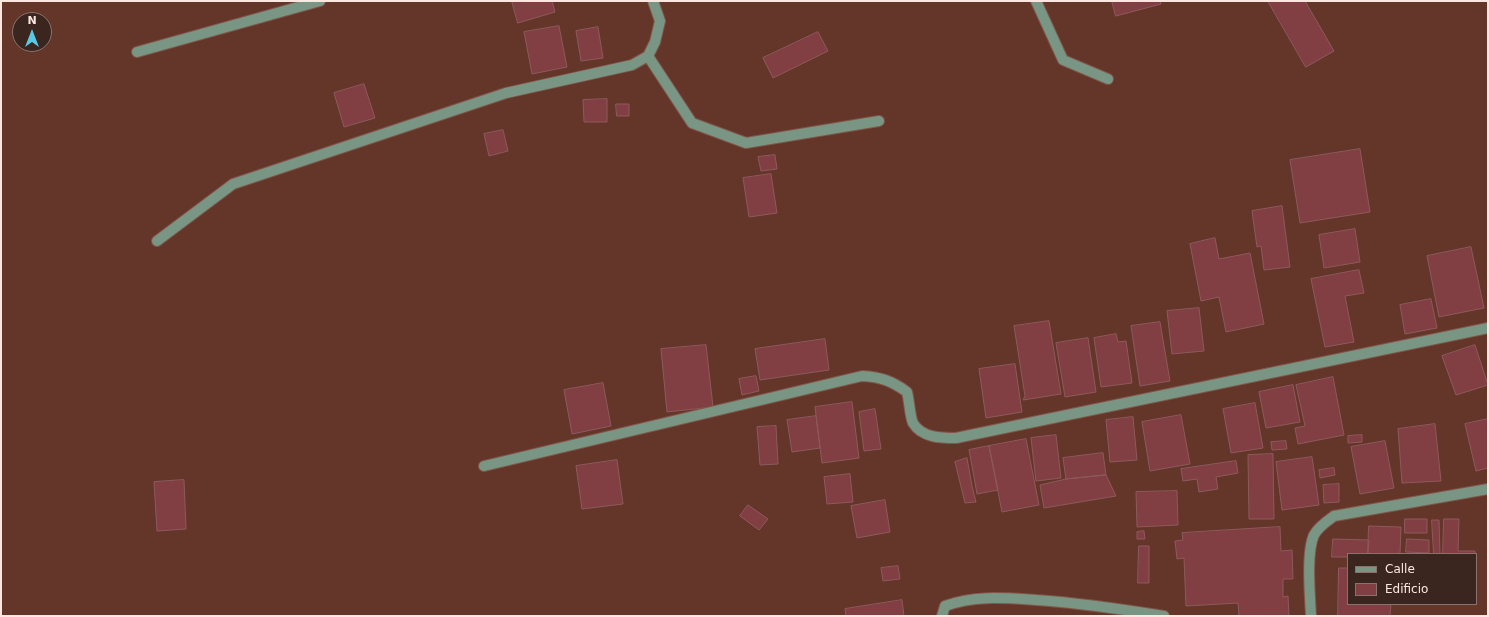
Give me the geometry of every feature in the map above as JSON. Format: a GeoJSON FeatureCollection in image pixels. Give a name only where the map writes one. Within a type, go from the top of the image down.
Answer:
{"type":"FeatureCollection","features":[{"type":"Feature","properties":{"kind":"street"},"geometry":{"type":"LineString","coordinates":[[137,52],[320,1]]}},
{"type":"Feature","properties":{"kind":"street"},"geometry":{"type":"LineString","coordinates":[[157,241],[233,184],[506,93],[632,65],[648,56],[655,42],[660,21],[654,1]]}},
{"type":"Feature","properties":{"kind":"street"},"geometry":{"type":"LineString","coordinates":[[1036,1],[1063,60],[1108,79]]}},
{"type":"Feature","properties":{"kind":"street"},"geometry":{"type":"LineString","coordinates":[[648,56],[692,123],[746,143],[879,121]]}},
{"type":"Feature","properties":{"kind":"street"},"geometry":{"type":"LineString","coordinates":[[484,466],[862,376],[879,377],[895,383],[907,392],[913,422],[922,432],[937,438],[956,438],[1488,328]]}},
{"type":"Feature","properties":{"kind":"street"},"geometry":{"type":"LineString","coordinates":[[1311,616],[1310,549],[1314,535],[1323,524],[1334,516],[1488,489]]}},
{"type":"Feature","properties":{"kind":"street"},"geometry":{"type":"LineString","coordinates":[[942,616],[945,606],[959,601],[982,598],[1079,603],[1164,616]]}},
{"type":"Feature","properties":{"kind":"building"},"geometry":{"type":"Polygon","coordinates":[[[512,1],[552,1],[555,12],[518,23],[512,1]]]}},
{"type":"Feature","properties":{"kind":"building"},"geometry":{"type":"Polygon","coordinates":[[[1112,1],[1160,1],[1161,4],[1116,16],[1112,1]]]}},
{"type":"Feature","properties":{"kind":"building"},"geometry":{"type":"Polygon","coordinates":[[[1268,1],[1305,1],[1334,51],[1306,67],[1268,1]]]}},
{"type":"Feature","properties":{"kind":"building"},"geometry":{"type":"Polygon","coordinates":[[[559,26],[567,67],[532,74],[524,32],[559,26]]]}},
{"type":"Feature","properties":{"kind":"building"},"geometry":{"type":"Polygon","coordinates":[[[598,27],[603,58],[581,61],[576,31],[598,27]]]}},
{"type":"Feature","properties":{"kind":"building"},"geometry":{"type":"Polygon","coordinates":[[[818,32],[828,51],[773,78],[763,58],[818,32]]]}},
{"type":"Feature","properties":{"kind":"building"},"geometry":{"type":"Polygon","coordinates":[[[364,84],[375,118],[344,127],[334,93],[364,84]]]}},
{"type":"Feature","properties":{"kind":"building"},"geometry":{"type":"Polygon","coordinates":[[[607,99],[607,122],[584,122],[583,100],[607,99]]]}},
{"type":"Feature","properties":{"kind":"building"},"geometry":{"type":"Polygon","coordinates":[[[616,104],[629,104],[629,116],[617,116],[616,104]]]}},
{"type":"Feature","properties":{"kind":"building"},"geometry":{"type":"Polygon","coordinates":[[[503,130],[508,151],[489,156],[484,134],[503,130]]]}},
{"type":"Feature","properties":{"kind":"building"},"geometry":{"type":"Polygon","coordinates":[[[1360,149],[1370,212],[1300,223],[1290,160],[1360,149]]]}},
{"type":"Feature","properties":{"kind":"building"},"geometry":{"type":"Polygon","coordinates":[[[775,155],[777,169],[761,171],[758,157],[775,155]]]}},
{"type":"Feature","properties":{"kind":"building"},"geometry":{"type":"Polygon","coordinates":[[[771,174],[777,213],[749,217],[743,178],[771,174]]]}},
{"type":"Feature","properties":{"kind":"building"},"geometry":{"type":"Polygon","coordinates":[[[1282,206],[1290,267],[1264,270],[1261,246],[1257,247],[1252,211],[1282,206]]]}},
{"type":"Feature","properties":{"kind":"building"},"geometry":{"type":"Polygon","coordinates":[[[1355,229],[1360,262],[1324,268],[1319,235],[1355,229]]]}},
{"type":"Feature","properties":{"kind":"building"},"geometry":{"type":"Polygon","coordinates":[[[1215,238],[1219,259],[1250,253],[1264,324],[1226,332],[1219,297],[1201,301],[1190,244],[1215,238]]]}},
{"type":"Feature","properties":{"kind":"building"},"geometry":{"type":"Polygon","coordinates":[[[1471,247],[1484,308],[1439,317],[1427,256],[1471,247]]]}},
{"type":"Feature","properties":{"kind":"building"},"geometry":{"type":"Polygon","coordinates":[[[1359,270],[1364,293],[1345,296],[1354,342],[1325,347],[1311,279],[1359,270]]]}},
{"type":"Feature","properties":{"kind":"building"},"geometry":{"type":"Polygon","coordinates":[[[1431,299],[1437,328],[1405,334],[1400,305],[1431,299]]]}},
{"type":"Feature","properties":{"kind":"building"},"geometry":{"type":"Polygon","coordinates":[[[1199,308],[1204,351],[1172,354],[1167,311],[1199,308]]]}},
{"type":"Feature","properties":{"kind":"building"},"geometry":{"type":"Polygon","coordinates":[[[1049,321],[1061,394],[1023,400],[1025,396],[1014,326],[1049,321]]]}},
{"type":"Feature","properties":{"kind":"building"},"geometry":{"type":"Polygon","coordinates":[[[1160,322],[1170,381],[1140,386],[1131,326],[1160,322]]]}},
{"type":"Feature","properties":{"kind":"building"},"geometry":{"type":"Polygon","coordinates":[[[1116,334],[1118,342],[1126,341],[1132,383],[1101,387],[1094,338],[1116,334]]]}},
{"type":"Feature","properties":{"kind":"building"},"geometry":{"type":"Polygon","coordinates":[[[1088,338],[1096,392],[1065,397],[1056,343],[1088,338]]]}},
{"type":"Feature","properties":{"kind":"building"},"geometry":{"type":"Polygon","coordinates":[[[825,339],[829,370],[760,380],[755,349],[825,339]]]}},
{"type":"Feature","properties":{"kind":"building"},"geometry":{"type":"Polygon","coordinates":[[[706,345],[713,407],[667,412],[661,349],[706,345]]]}},
{"type":"Feature","properties":{"kind":"building"},"geometry":{"type":"Polygon","coordinates":[[[1475,345],[1488,385],[1456,395],[1442,356],[1475,345]]]}},
{"type":"Feature","properties":{"kind":"building"},"geometry":{"type":"Polygon","coordinates":[[[1015,364],[1022,412],[986,418],[979,369],[1015,364]]]}},
{"type":"Feature","properties":{"kind":"building"},"geometry":{"type":"Polygon","coordinates":[[[756,376],[759,391],[742,395],[739,379],[756,376]]]}},
{"type":"Feature","properties":{"kind":"building"},"geometry":{"type":"Polygon","coordinates":[[[1333,377],[1344,435],[1298,444],[1295,428],[1305,426],[1296,385],[1333,377]]]}},
{"type":"Feature","properties":{"kind":"building"},"geometry":{"type":"Polygon","coordinates":[[[603,383],[611,426],[572,434],[564,390],[603,383]]]}},
{"type":"Feature","properties":{"kind":"building"},"geometry":{"type":"Polygon","coordinates":[[[1293,385],[1300,422],[1266,428],[1259,392],[1293,385]]]}},
{"type":"Feature","properties":{"kind":"building"},"geometry":{"type":"Polygon","coordinates":[[[852,402],[859,458],[822,463],[815,407],[852,402]]]}},
{"type":"Feature","properties":{"kind":"building"},"geometry":{"type":"Polygon","coordinates":[[[1255,403],[1263,448],[1231,453],[1223,409],[1255,403]]]}},
{"type":"Feature","properties":{"kind":"building"},"geometry":{"type":"Polygon","coordinates":[[[875,409],[881,449],[864,451],[859,412],[875,409]]]}},
{"type":"Feature","properties":{"kind":"building"},"geometry":{"type":"Polygon","coordinates":[[[1181,415],[1190,464],[1150,471],[1142,422],[1181,415]]]}},
{"type":"Feature","properties":{"kind":"building"},"geometry":{"type":"Polygon","coordinates":[[[816,416],[820,448],[792,452],[787,420],[816,416]]]}},
{"type":"Feature","properties":{"kind":"building"},"geometry":{"type":"Polygon","coordinates":[[[1133,417],[1137,460],[1110,462],[1106,420],[1133,417]]]}},
{"type":"Feature","properties":{"kind":"building"},"geometry":{"type":"Polygon","coordinates":[[[1488,419],[1488,468],[1476,471],[1465,424],[1488,419]]]}},
{"type":"Feature","properties":{"kind":"building"},"geometry":{"type":"Polygon","coordinates":[[[1435,424],[1441,481],[1402,483],[1398,429],[1435,424]]]}},
{"type":"Feature","properties":{"kind":"building"},"geometry":{"type":"Polygon","coordinates":[[[776,426],[778,464],[760,465],[757,427],[776,426]]]}},
{"type":"Feature","properties":{"kind":"building"},"geometry":{"type":"Polygon","coordinates":[[[1056,435],[1061,478],[1036,481],[1031,438],[1056,435]]]}},
{"type":"Feature","properties":{"kind":"building"},"geometry":{"type":"Polygon","coordinates":[[[1362,435],[1362,442],[1348,443],[1348,436],[1362,435]]]}},
{"type":"Feature","properties":{"kind":"building"},"geometry":{"type":"Polygon","coordinates":[[[1026,439],[1039,505],[1002,512],[989,446],[1026,439]]]}},
{"type":"Feature","properties":{"kind":"building"},"geometry":{"type":"Polygon","coordinates":[[[1286,441],[1287,449],[1272,450],[1271,442],[1286,441]]]}},
{"type":"Feature","properties":{"kind":"building"},"geometry":{"type":"Polygon","coordinates":[[[1385,441],[1394,488],[1360,494],[1351,447],[1385,441]]]}},
{"type":"Feature","properties":{"kind":"building"},"geometry":{"type":"Polygon","coordinates":[[[989,446],[998,490],[977,494],[969,450],[989,446]]]}},
{"type":"Feature","properties":{"kind":"building"},"geometry":{"type":"Polygon","coordinates":[[[1103,453],[1106,475],[1066,479],[1063,458],[1103,453]]]}},
{"type":"Feature","properties":{"kind":"building"},"geometry":{"type":"Polygon","coordinates":[[[1273,454],[1274,519],[1249,519],[1248,455],[1273,454]]]}},
{"type":"Feature","properties":{"kind":"building"},"geometry":{"type":"Polygon","coordinates":[[[1312,457],[1319,505],[1282,510],[1276,462],[1312,457]]]}},
{"type":"Feature","properties":{"kind":"building"},"geometry":{"type":"Polygon","coordinates":[[[967,458],[976,502],[965,503],[955,462],[967,458]]]}},
{"type":"Feature","properties":{"kind":"building"},"geometry":{"type":"Polygon","coordinates":[[[617,460],[623,504],[582,509],[576,466],[617,460]]]}},
{"type":"Feature","properties":{"kind":"building"},"geometry":{"type":"Polygon","coordinates":[[[1236,461],[1238,473],[1216,477],[1218,489],[1199,492],[1197,479],[1183,481],[1181,469],[1236,461]]]}},
{"type":"Feature","properties":{"kind":"building"},"geometry":{"type":"Polygon","coordinates":[[[1334,468],[1335,475],[1320,478],[1319,470],[1334,468]]]}},
{"type":"Feature","properties":{"kind":"building"},"geometry":{"type":"Polygon","coordinates":[[[850,474],[853,502],[827,504],[824,477],[850,474]]]}},
{"type":"Feature","properties":{"kind":"building"},"geometry":{"type":"Polygon","coordinates":[[[1106,475],[1116,496],[1044,508],[1040,485],[1066,479],[1106,475]]]}},
{"type":"Feature","properties":{"kind":"building"},"geometry":{"type":"Polygon","coordinates":[[[184,480],[186,529],[157,531],[154,482],[184,480]]]}},
{"type":"Feature","properties":{"kind":"building"},"geometry":{"type":"Polygon","coordinates":[[[1339,484],[1339,502],[1324,503],[1323,485],[1339,484]]]}},
{"type":"Feature","properties":{"kind":"building"},"geometry":{"type":"Polygon","coordinates":[[[1177,491],[1178,525],[1137,527],[1136,492],[1177,491]]]}},
{"type":"Feature","properties":{"kind":"building"},"geometry":{"type":"Polygon","coordinates":[[[885,500],[890,532],[857,538],[851,506],[885,500]]]}},
{"type":"Feature","properties":{"kind":"building"},"geometry":{"type":"Polygon","coordinates":[[[748,505],[768,519],[759,530],[740,516],[748,505]]]}},
{"type":"Feature","properties":{"kind":"building"},"geometry":{"type":"Polygon","coordinates":[[[1405,519],[1427,519],[1427,533],[1405,533],[1405,519]]]}},
{"type":"Feature","properties":{"kind":"building"},"geometry":{"type":"Polygon","coordinates":[[[1444,519],[1459,519],[1458,551],[1475,551],[1475,553],[1443,553],[1444,519]]]}},
{"type":"Feature","properties":{"kind":"building"},"geometry":{"type":"Polygon","coordinates":[[[1432,520],[1439,520],[1440,553],[1434,553],[1432,520]]]}},
{"type":"Feature","properties":{"kind":"building"},"geometry":{"type":"Polygon","coordinates":[[[1369,526],[1401,527],[1400,553],[1368,553],[1369,526]]]}},
{"type":"Feature","properties":{"kind":"building"},"geometry":{"type":"Polygon","coordinates":[[[1280,527],[1281,551],[1292,550],[1293,579],[1283,579],[1283,597],[1288,596],[1289,616],[1239,616],[1238,603],[1186,606],[1184,558],[1177,559],[1175,541],[1183,540],[1182,533],[1280,527]]]}},
{"type":"Feature","properties":{"kind":"building"},"geometry":{"type":"Polygon","coordinates":[[[1144,531],[1145,539],[1137,539],[1137,532],[1144,531]]]}},
{"type":"Feature","properties":{"kind":"building"},"geometry":{"type":"Polygon","coordinates":[[[1333,539],[1369,540],[1368,553],[1347,553],[1347,557],[1332,557],[1333,539]]]}},
{"type":"Feature","properties":{"kind":"building"},"geometry":{"type":"Polygon","coordinates":[[[1407,539],[1429,540],[1429,553],[1406,552],[1407,539]]]}},
{"type":"Feature","properties":{"kind":"building"},"geometry":{"type":"Polygon","coordinates":[[[1139,546],[1149,546],[1149,583],[1138,583],[1139,546]]]}},
{"type":"Feature","properties":{"kind":"building"},"geometry":{"type":"Polygon","coordinates":[[[898,566],[900,579],[883,581],[881,568],[898,566]]]}},
{"type":"Feature","properties":{"kind":"building"},"geometry":{"type":"Polygon","coordinates":[[[1339,568],[1347,568],[1347,605],[1391,605],[1390,616],[1338,616],[1339,568]]]}},
{"type":"Feature","properties":{"kind":"building"},"geometry":{"type":"Polygon","coordinates":[[[902,600],[904,616],[846,616],[845,609],[902,600]]]}}]}
